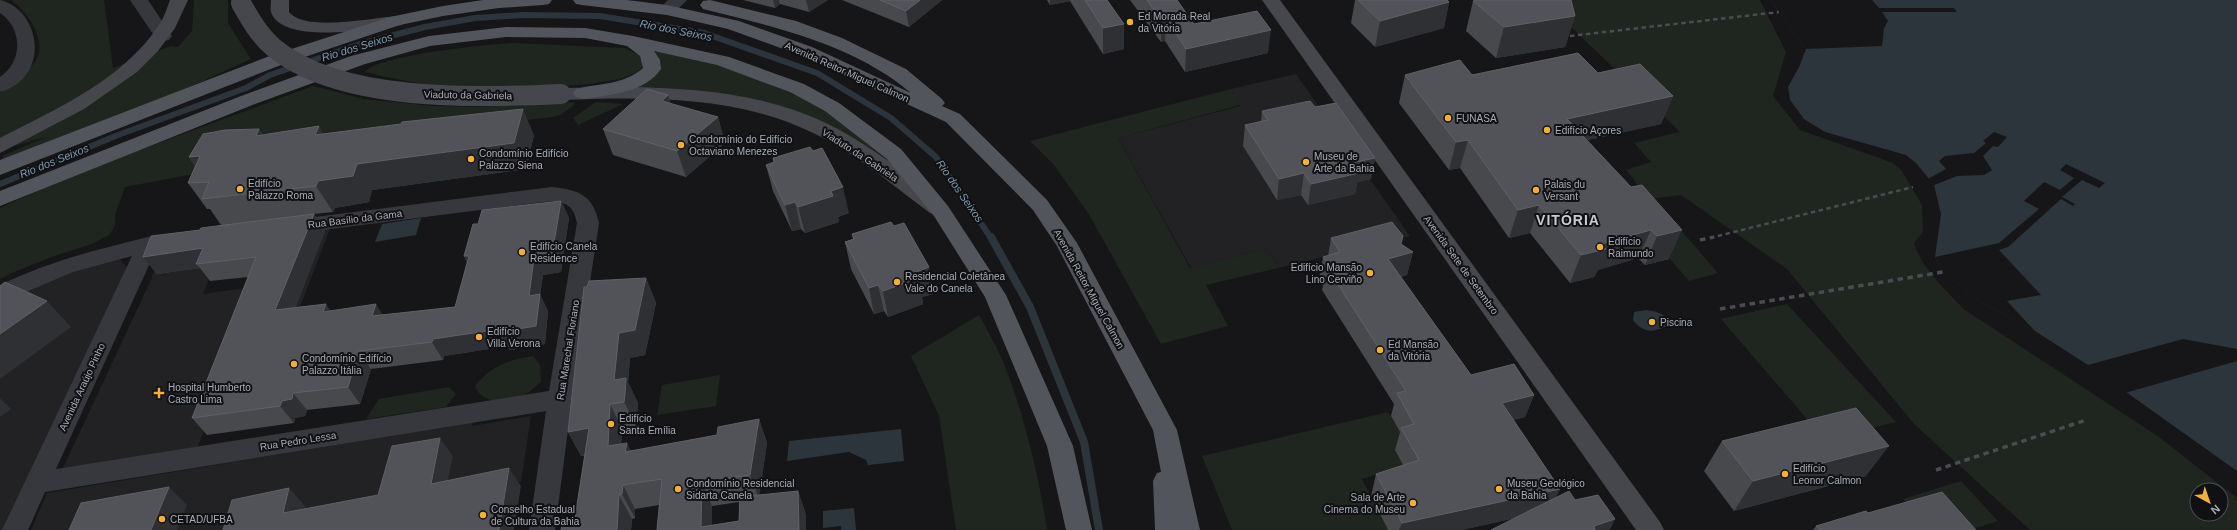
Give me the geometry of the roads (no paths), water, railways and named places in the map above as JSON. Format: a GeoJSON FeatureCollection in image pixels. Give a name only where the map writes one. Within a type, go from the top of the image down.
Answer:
{"type":"FeatureCollection","features":[{"type":"Feature","properties":{"kind":"main road"},"geometry":{"type":"LineString","coordinates":[[0,146],[87,98],[144,56],[163,36],[175,16],[179,0]]}},
{"type":"Feature","properties":{"kind":"main road"},"geometry":{"type":"LineString","coordinates":[[280,0],[280,12],[288,21],[302,26],[329,27],[396,21],[443,11],[499,3],[543,0]]}},
{"type":"Feature","properties":{"kind":"main road"},"geometry":{"type":"LineString","coordinates":[[0,168],[274,61],[466,0]]}},
{"type":"Feature","properties":{"kind":"main road","name":"Avenida Reitor Miguel Calmon"},"geometry":{"type":"LineString","coordinates":[[582,0],[672,5],[806,51],[890,91],[953,118],[1040,205],[1066,243],[1165,430],[1188,530]]}},
{"type":"Feature","properties":{"kind":"main road"},"geometry":{"type":"LineString","coordinates":[[684,0],[790,24],[836,42],[899,73],[953,118]]}},
{"type":"Feature","properties":{"kind":"main road","name":"Avenida Sete de Setembro"},"geometry":{"type":"LineString","coordinates":[[1271,0],[1651,530]]}},
{"type":"Feature","properties":{"kind":"main road","name":"Viaduto da Gabriela"},"geometry":{"type":"LineString","coordinates":[[241,1],[260,33],[279,52],[298,64],[326,75],[398,92],[440,97],[488,98],[583,93],[701,96],[741,103],[781,113],[816,126],[846,143],[941,211]]}},
{"type":"Feature","properties":{"kind":"main road"},"geometry":{"type":"LineString","coordinates":[[0,199],[248,100],[358,60],[429,41],[506,32],[585,33],[633,41],[722,62],[797,88],[832,107],[894,154],[941,211],[996,295],[1060,446],[1079,530]]}},
{"type":"Feature","properties":{"kind":"main road"},"geometry":{"type":"LineString","coordinates":[[583,93],[618,87],[646,76],[652,69],[652,61],[647,52],[633,41]]}},
{"type":"Feature","properties":{"kind":"main road"},"geometry":{"type":"LineString","coordinates":[[1165,430],[1168,530]]}},
{"type":"Feature","properties":{"kind":"street"},"geometry":{"type":"LineString","coordinates":[[139,0],[163,36]]}},
{"type":"Feature","properties":{"kind":"street"},"geometry":{"type":"LineString","coordinates":[[0,5],[12,11],[22,26],[27,45],[24,60],[15,74],[0,86]]}},
{"type":"Feature","properties":{"kind":"street","name":"Rua Basílio da Gama"},"geometry":{"type":"LineString","coordinates":[[275,229],[552,194]]}},
{"type":"Feature","properties":{"kind":"street","name":"Rua Marechal Floriano"},"geometry":{"type":"LineString","coordinates":[[542,530],[560,399],[588,222],[587,211],[581,202],[569,196],[552,194]]}},
{"type":"Feature","properties":{"kind":"street"},"geometry":{"type":"LineString","coordinates":[[0,295],[33,279],[75,262],[108,252],[148,244],[196,238]]}},
{"type":"Feature","properties":{"kind":"street","name":"Avenida Araújo Pinho"},"geometry":{"type":"LineString","coordinates":[[15,530],[148,244]]}},
{"type":"Feature","properties":{"kind":"street","name":"Rua Pedro Lessa"},"geometry":{"type":"LineString","coordinates":[[37,483],[560,399]]}},
{"type":"Feature","properties":{"kind":"waterway","name":"Rio dos Seixos"},"geometry":{"type":"LineString","coordinates":[[0,184],[118,135],[246,88],[270,75],[360,44],[425,27],[475,18],[522,15],[600,16],[704,33],[817,73],[891,118],[936,157],[991,238]]}},
{"type":"Feature","properties":{"kind":"waterway","name":"Rio dos Seixos"},"geometry":{"type":"LineString","coordinates":[[991,237],[1030,307],[1084,442],[1099,530]]}},
{"type":"Feature","properties":{"kind":"railway"},"geometry":{"type":"LineString","coordinates":[[1570,36],[1779,12]]}},
{"type":"Feature","properties":{"kind":"railway"},"geometry":{"type":"LineString","coordinates":[[1714,237],[1913,187]]}},
{"type":"Feature","properties":{"kind":"railway"},"geometry":{"type":"LineString","coordinates":[[1700,240],[1714,237]]}},
{"type":"Feature","properties":{"kind":"railway"},"geometry":{"type":"LineString","coordinates":[[1720,309],[1943,272]]}},
{"type":"Feature","properties":{"kind":"railway"},"geometry":{"type":"LineString","coordinates":[[1936,470],[2086,420]]}},
{"type":"Feature","properties":{"kind":"place","name":"Ed Morada Real da Vitória"},"geometry":{"type":"Point","coordinates":[1130,22]}},
{"type":"Feature","properties":{"kind":"place","name":"FUNASA"},"geometry":{"type":"Point","coordinates":[1448,118]}},
{"type":"Feature","properties":{"kind":"place","name":"Edifício Açores"},"geometry":{"type":"Point","coordinates":[1547,130]}},
{"type":"Feature","properties":{"kind":"place","name":"Condomínio do Edifício Octaviano Menezes"},"geometry":{"type":"Point","coordinates":[681,145]}},
{"type":"Feature","properties":{"kind":"place","name":"Condomínio Edifício Palazzo Siena"},"geometry":{"type":"Point","coordinates":[471,159]}},
{"type":"Feature","properties":{"kind":"place","name":"Museu de Arte da Bahia"},"geometry":{"type":"Point","coordinates":[1306,162]}},
{"type":"Feature","properties":{"kind":"place","name":"Edifício Palazzo Roma"},"geometry":{"type":"Point","coordinates":[240,189]}},
{"type":"Feature","properties":{"kind":"place","name":"Palais du Versant"},"geometry":{"type":"Point","coordinates":[1536,190]}},
{"type":"Feature","properties":{"kind":"place","name":"Edifício Raimundo"},"geometry":{"type":"Point","coordinates":[1600,247]}},
{"type":"Feature","properties":{"kind":"place","name":"Edifício Canela Residence"},"geometry":{"type":"Point","coordinates":[522,252]}},
{"type":"Feature","properties":{"kind":"place","name":"Edifício Mansão Lino Cerviño"},"geometry":{"type":"Point","coordinates":[1370,273]}},
{"type":"Feature","properties":{"kind":"place","name":"Residencial Coletânea Vale do Canela"},"geometry":{"type":"Point","coordinates":[897,282]}},
{"type":"Feature","properties":{"kind":"place","name":"Piscina"},"geometry":{"type":"Point","coordinates":[1652,322]}},
{"type":"Feature","properties":{"kind":"place","name":"Edifício Villa Verona"},"geometry":{"type":"Point","coordinates":[479,337]}},
{"type":"Feature","properties":{"kind":"place","name":"Ed Mansão da Vitória"},"geometry":{"type":"Point","coordinates":[1380,350]}},
{"type":"Feature","properties":{"kind":"place","name":"Condomínio Edifício Palazzo Itália"},"geometry":{"type":"Point","coordinates":[294,364]}},
{"type":"Feature","properties":{"kind":"place","name":"Hospital Humberto Castro Lima"},"geometry":{"type":"Point","coordinates":[159,393]}},
{"type":"Feature","properties":{"kind":"place","name":"Edifício Santa Emília"},"geometry":{"type":"Point","coordinates":[611,424]}},
{"type":"Feature","properties":{"kind":"place","name":"Edifício Leonor Calmon"},"geometry":{"type":"Point","coordinates":[1785,474]}},
{"type":"Feature","properties":{"kind":"place","name":"Condomínio Residencial Sidarta Canela"},"geometry":{"type":"Point","coordinates":[678,489]}},
{"type":"Feature","properties":{"kind":"place","name":"Museu Geológico da Bahia"},"geometry":{"type":"Point","coordinates":[1499,489]}},
{"type":"Feature","properties":{"kind":"place","name":"Sala de Arte Cinema do Museu"},"geometry":{"type":"Point","coordinates":[1413,503]}},
{"type":"Feature","properties":{"kind":"place","name":"Conselho Estadual de Cultura da Bahia"},"geometry":{"type":"Point","coordinates":[483,515]}},
{"type":"Feature","properties":{"kind":"place","name":"CETAD/UFBA"},"geometry":{"type":"Point","coordinates":[162,519]}},
{"type":"Feature","properties":{"kind":"district","name":"VITÓRIA"},"geometry":{"type":"Point","coordinates":[1568,220]}}]}
